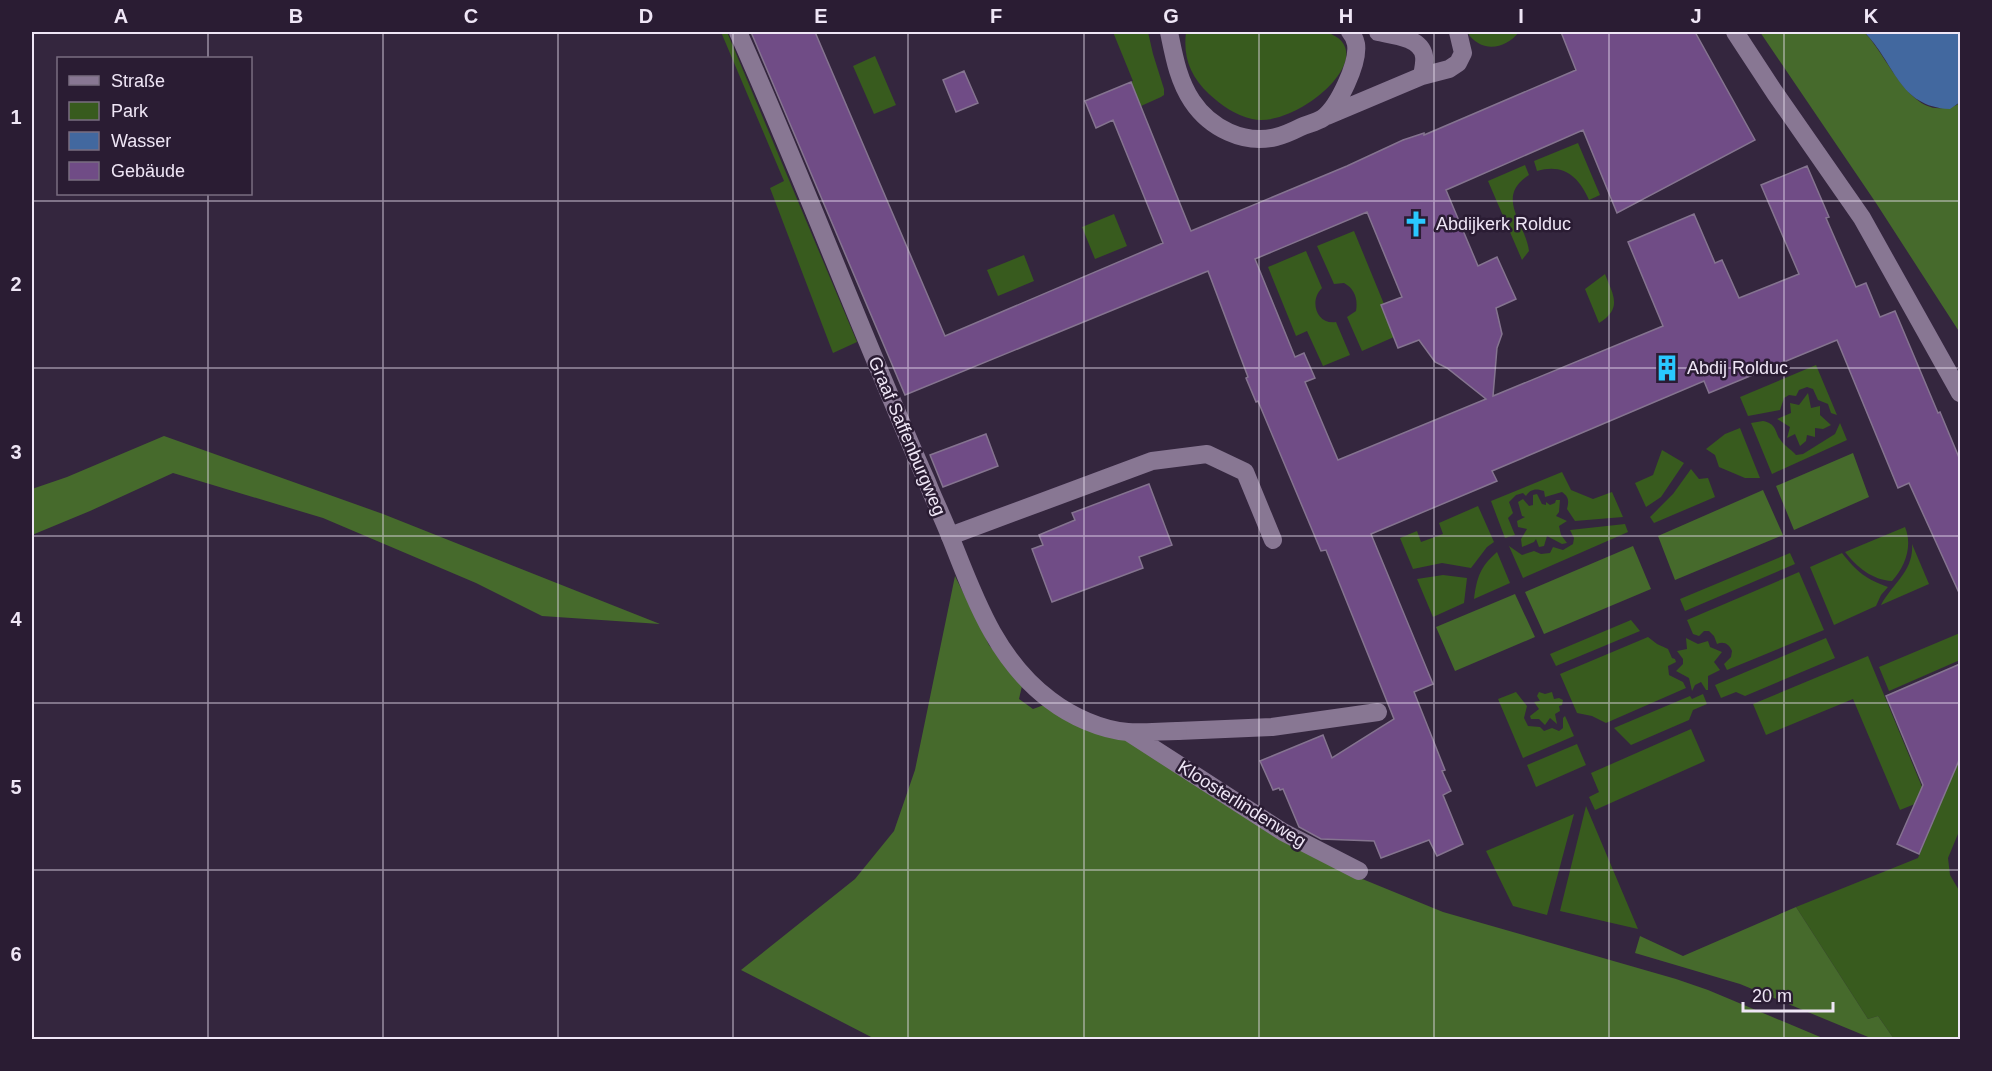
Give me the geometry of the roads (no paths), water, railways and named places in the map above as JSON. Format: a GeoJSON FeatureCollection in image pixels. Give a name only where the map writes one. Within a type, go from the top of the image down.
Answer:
{"type":"FeatureCollection","features":[{"type":"Feature","properties":{"kind":"street","name":"Graaf Saffenburgweg"},"geometry":{"type":"LineString","coordinates":[[738,32],[970,588],[995,639],[1025,678],[1050,700],[1081,718],[1104,727],[1128,732],[1272,727],[1378,712]]}},
{"type":"Feature","properties":{"kind":"street"},"geometry":{"type":"LineString","coordinates":[[1169,32],[1176,65],[1192,101],[1210,122],[1228,133],[1259,139],[1277,137],[1422,76],[1449,69],[1458,63],[1462,53],[1458,32]]}},
{"type":"Feature","properties":{"kind":"street"},"geometry":{"type":"LineString","coordinates":[[1323,118],[1340,98],[1351,70],[1356,43],[1350,32]]}},
{"type":"Feature","properties":{"kind":"street"},"geometry":{"type":"LineString","coordinates":[[1378,32],[1413,41],[1420,48],[1424,56],[1422,76]]}},
{"type":"Feature","properties":{"kind":"street"},"geometry":{"type":"LineString","coordinates":[[1735,32],[1862,218],[1960,393]]}},
{"type":"Feature","properties":{"kind":"street"},"geometry":{"type":"LineString","coordinates":[[950,536],[1152,461],[1207,454],[1245,472],[1274,540]]}},
{"type":"Feature","properties":{"kind":"street","name":"Kloosterlindenweg"},"geometry":{"type":"LineString","coordinates":[[1128,732],[1283,832],[1359,871]]}},
{"type":"Feature","properties":{"kind":"water"},"geometry":{"type":"Polygon","coordinates":[[[1864,32],[1960,32],[1960,102],[1950,109],[1933,106],[1908,92],[1864,32]]]}},
{"type":"Feature","properties":{"kind":"place","name":"Abdijkerk Rolduc"},"geometry":{"type":"Point","coordinates":[1416,224]}},
{"type":"Feature","properties":{"kind":"place","name":"Abdij Rolduc"},"geometry":{"type":"Point","coordinates":[1667,368]}}]}
